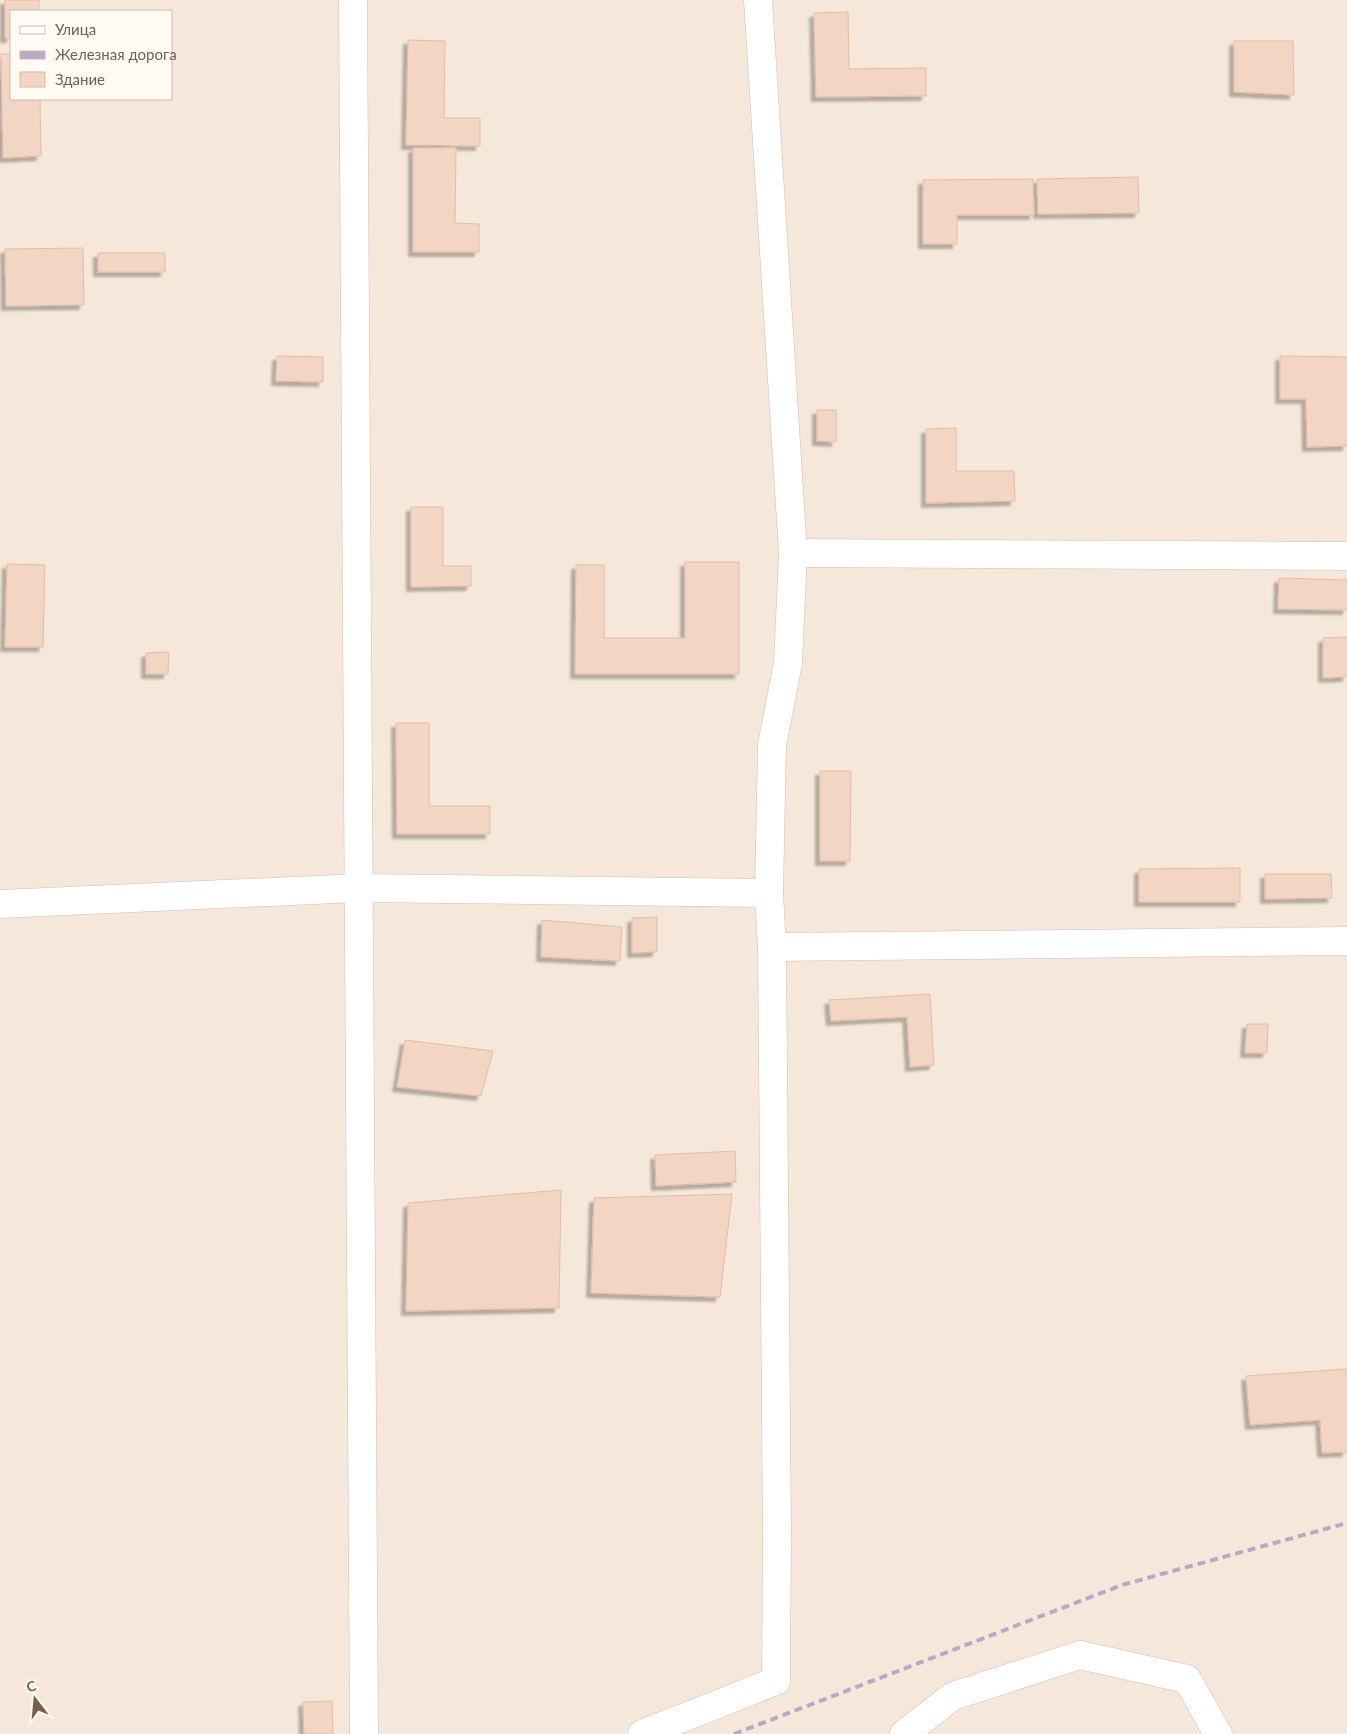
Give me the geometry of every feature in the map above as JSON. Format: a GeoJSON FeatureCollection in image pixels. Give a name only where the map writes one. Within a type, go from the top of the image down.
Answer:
{"type":"FeatureCollection","features":[{"type":"Feature","properties":{"kind":"street"},"geometry":{"type":"LineString","coordinates":[[353,0],[364,1734]]}},
{"type":"Feature","properties":{"kind":"street"},"geometry":{"type":"LineString","coordinates":[[642,1734],[776,1681],[777,1532],[772,948],[769,893],[772,745],[788,663],[793,553],[758,0]]}},
{"type":"Feature","properties":{"kind":"street"},"geometry":{"type":"LineString","coordinates":[[793,553],[1347,556]]}},
{"type":"Feature","properties":{"kind":"street"},"geometry":{"type":"LineString","coordinates":[[0,904],[358,888],[769,893]]}},
{"type":"Feature","properties":{"kind":"street"},"geometry":{"type":"LineString","coordinates":[[772,948],[1347,941]]}},
{"type":"Feature","properties":{"kind":"street"},"geometry":{"type":"LineString","coordinates":[[904,1734],[953,1696],[1080,1655],[1187,1679],[1218,1734]]}},
{"type":"Feature","properties":{"kind":"shaded area"},"geometry":{"type":"Polygon","coordinates":[[[0,0],[1347,0],[1347,1734],[0,1734],[0,0]]]}},
{"type":"Feature","properties":{"kind":"building"},"geometry":{"type":"Polygon","coordinates":[[[5,0],[39,0],[39,10],[10,10],[10,38],[5,38],[5,0]]]}},
{"type":"Feature","properties":{"kind":"building"},"geometry":{"type":"Polygon","coordinates":[[[848,12],[849,69],[926,68],[926,96],[816,97],[814,13],[848,12]]]}},
{"type":"Feature","properties":{"kind":"building"},"geometry":{"type":"Polygon","coordinates":[[[408,40],[445,41],[444,118],[480,118],[480,146],[406,145],[408,40]]]}},
{"type":"Feature","properties":{"kind":"building"},"geometry":{"type":"Polygon","coordinates":[[[1234,41],[1293,41],[1294,95],[1234,92],[1234,41]]]}},
{"type":"Feature","properties":{"kind":"building"},"geometry":{"type":"Polygon","coordinates":[[[1,54],[10,54],[10,100],[40,100],[41,156],[3,158],[1,54]]]}},
{"type":"Feature","properties":{"kind":"building"},"geometry":{"type":"Polygon","coordinates":[[[413,148],[456,148],[455,223],[479,224],[479,252],[413,252],[413,148]]]}},
{"type":"Feature","properties":{"kind":"building"},"geometry":{"type":"Polygon","coordinates":[[[1138,177],[1139,213],[1038,214],[1037,179],[1138,177]]]}},
{"type":"Feature","properties":{"kind":"building"},"geometry":{"type":"Polygon","coordinates":[[[1033,179],[1034,215],[957,215],[957,244],[923,244],[923,180],[1033,179]]]}},
{"type":"Feature","properties":{"kind":"building"},"geometry":{"type":"Polygon","coordinates":[[[83,248],[84,305],[6,306],[5,249],[83,248]]]}},
{"type":"Feature","properties":{"kind":"building"},"geometry":{"type":"Polygon","coordinates":[[[98,253],[165,253],[165,272],[98,272],[98,253]]]}},
{"type":"Feature","properties":{"kind":"building"},"geometry":{"type":"Polygon","coordinates":[[[277,356],[323,357],[323,382],[276,381],[277,356]]]}},
{"type":"Feature","properties":{"kind":"building"},"geometry":{"type":"Polygon","coordinates":[[[1280,356],[1347,357],[1347,446],[1307,447],[1306,399],[1280,399],[1280,356]]]}},
{"type":"Feature","properties":{"kind":"building"},"geometry":{"type":"Polygon","coordinates":[[[817,410],[836,410],[836,442],[817,441],[817,410]]]}},
{"type":"Feature","properties":{"kind":"building"},"geometry":{"type":"Polygon","coordinates":[[[956,428],[956,471],[1014,471],[1015,501],[926,503],[926,429],[956,428]]]}},
{"type":"Feature","properties":{"kind":"building"},"geometry":{"type":"Polygon","coordinates":[[[411,507],[443,507],[443,566],[471,566],[471,586],[411,587],[411,507]]]}},
{"type":"Feature","properties":{"kind":"building"},"geometry":{"type":"Polygon","coordinates":[[[685,562],[739,562],[739,674],[575,674],[576,565],[604,565],[604,638],[685,638],[685,562]]]}},
{"type":"Feature","properties":{"kind":"building"},"geometry":{"type":"Polygon","coordinates":[[[7,564],[45,565],[43,647],[5,647],[7,564]]]}},
{"type":"Feature","properties":{"kind":"building"},"geometry":{"type":"Polygon","coordinates":[[[1279,578],[1347,580],[1347,610],[1278,609],[1279,578]]]}},
{"type":"Feature","properties":{"kind":"building"},"geometry":{"type":"Polygon","coordinates":[[[1347,637],[1347,677],[1323,678],[1323,638],[1347,637]]]}},
{"type":"Feature","properties":{"kind":"building"},"geometry":{"type":"Polygon","coordinates":[[[169,652],[168,674],[146,674],[146,653],[169,652]]]}},
{"type":"Feature","properties":{"kind":"building"},"geometry":{"type":"Polygon","coordinates":[[[396,723],[429,723],[429,806],[490,806],[490,834],[397,834],[396,723]]]}},
{"type":"Feature","properties":{"kind":"building"},"geometry":{"type":"Polygon","coordinates":[[[820,771],[851,771],[850,861],[820,861],[820,771]]]}},
{"type":"Feature","properties":{"kind":"building"},"geometry":{"type":"Polygon","coordinates":[[[1240,868],[1240,902],[1139,902],[1139,869],[1240,868]]]}},
{"type":"Feature","properties":{"kind":"building"},"geometry":{"type":"Polygon","coordinates":[[[1265,874],[1331,874],[1332,898],[1265,899],[1265,874]]]}},
{"type":"Feature","properties":{"kind":"building"},"geometry":{"type":"Polygon","coordinates":[[[657,917],[657,952],[632,953],[632,918],[657,917]]]}},
{"type":"Feature","properties":{"kind":"building"},"geometry":{"type":"Polygon","coordinates":[[[542,920],[622,927],[620,961],[541,957],[542,920]]]}},
{"type":"Feature","properties":{"kind":"building"},"geometry":{"type":"Polygon","coordinates":[[[930,994],[934,1065],[910,1067],[907,1017],[831,1021],[829,1000],[930,994]]]}},
{"type":"Feature","properties":{"kind":"building"},"geometry":{"type":"Polygon","coordinates":[[[1247,1024],[1268,1024],[1267,1053],[1245,1053],[1247,1024]]]}},
{"type":"Feature","properties":{"kind":"building"},"geometry":{"type":"Polygon","coordinates":[[[405,1040],[493,1051],[481,1096],[397,1087],[405,1040]]]}},
{"type":"Feature","properties":{"kind":"building"},"geometry":{"type":"Polygon","coordinates":[[[735,1151],[736,1182],[656,1186],[655,1155],[735,1151]]]}},
{"type":"Feature","properties":{"kind":"building"},"geometry":{"type":"Polygon","coordinates":[[[561,1190],[559,1308],[406,1311],[408,1203],[561,1190]]]}},
{"type":"Feature","properties":{"kind":"building"},"geometry":{"type":"Polygon","coordinates":[[[732,1194],[720,1297],[591,1293],[594,1198],[732,1194]]]}},
{"type":"Feature","properties":{"kind":"building"},"geometry":{"type":"Polygon","coordinates":[[[1347,1369],[1347,1452],[1322,1453],[1320,1420],[1250,1425],[1246,1376],[1347,1369]]]}},
{"type":"Feature","properties":{"kind":"building"},"geometry":{"type":"Polygon","coordinates":[[[332,1701],[333,1734],[304,1734],[303,1702],[332,1701]]]}},
{"type":"Feature","properties":{"kind":"railway"},"geometry":{"type":"LineString","coordinates":[[734,1734],[1122,1585],[1347,1523]]}}]}
